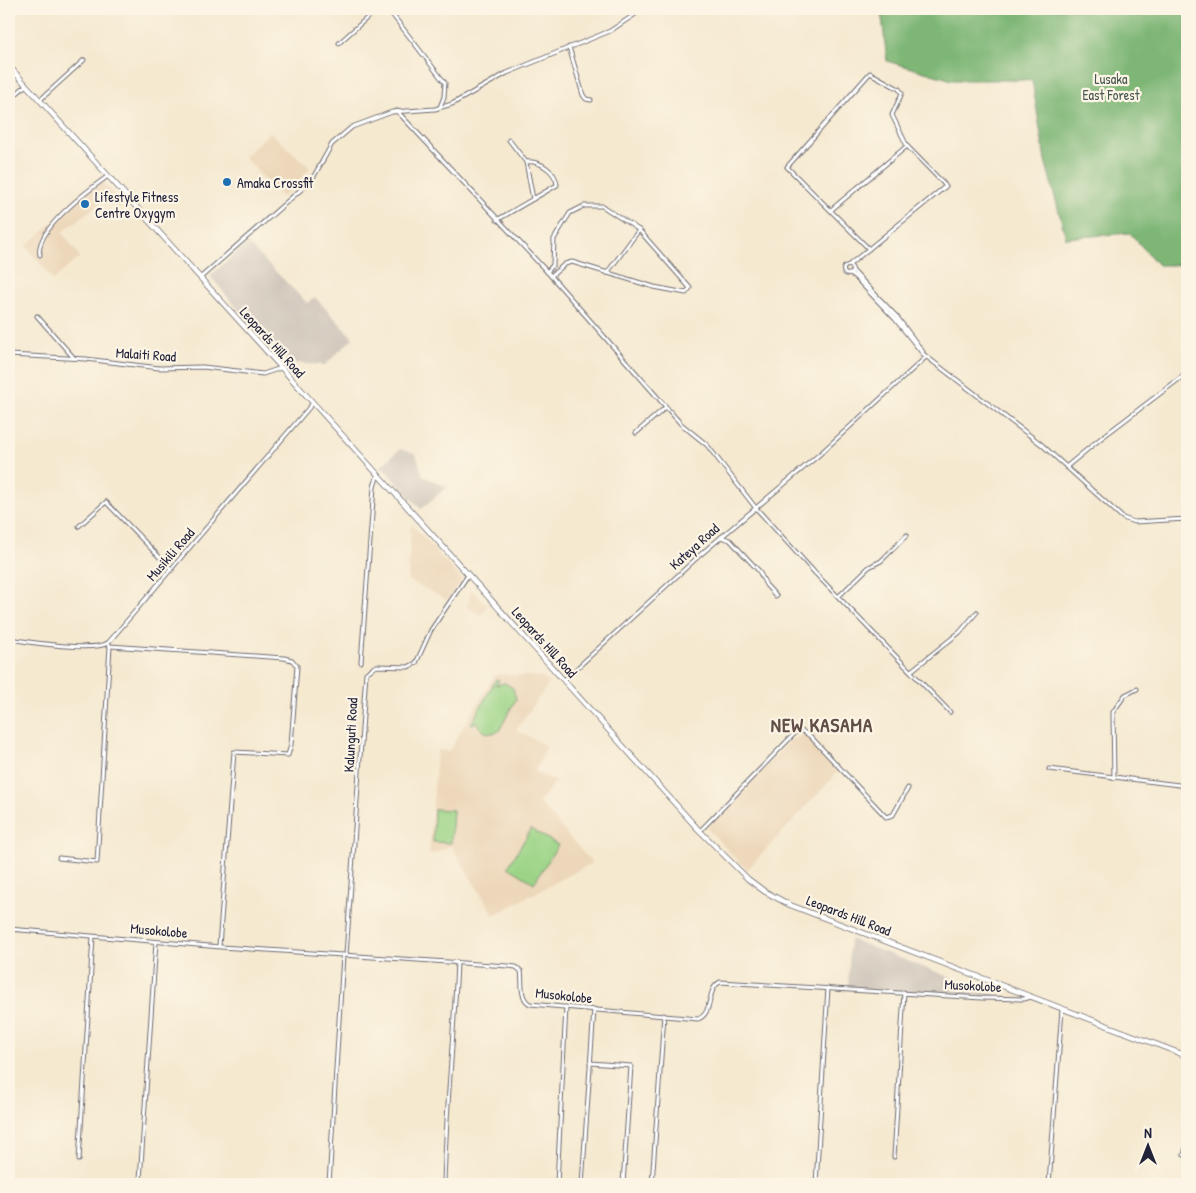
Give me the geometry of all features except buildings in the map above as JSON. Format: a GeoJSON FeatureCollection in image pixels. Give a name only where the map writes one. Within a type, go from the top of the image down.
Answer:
{"type":"FeatureCollection","features":[{"type":"Feature","properties":{"kind":"main road","name":"Leopards Hill Road"},"geometry":{"type":"LineString","coordinates":[[9,66],[732,865],[764,891],[778,899],[1187,1056]]}},
{"type":"Feature","properties":{"kind":"street"},"geometry":{"type":"LineString","coordinates":[[339,43],[377,9]]}},
{"type":"Feature","properties":{"kind":"street"},"geometry":{"type":"LineString","coordinates":[[388,9],[445,84],[444,97],[440,108]]}},
{"type":"Feature","properties":{"kind":"street"},"geometry":{"type":"LineString","coordinates":[[200,278],[305,186],[314,176],[328,149],[341,135],[359,124],[397,111],[440,108],[456,102],[507,73],[610,31],[643,9]]}},
{"type":"Feature","properties":{"kind":"street"},"geometry":{"type":"LineString","coordinates":[[569,47],[583,95],[586,99],[591,100]]}},
{"type":"Feature","properties":{"kind":"street"},"geometry":{"type":"LineString","coordinates":[[39,101],[84,60]]}},
{"type":"Feature","properties":{"kind":"street"},"geometry":{"type":"LineString","coordinates":[[869,249],[787,167],[870,73],[900,89],[902,93],[892,115],[907,146],[946,186],[869,249],[849,265],[844,266],[843,270],[854,276],[895,319],[924,355],[977,394],[1128,521],[1187,519]]}},
{"type":"Feature","properties":{"kind":"street"},"geometry":{"type":"LineString","coordinates":[[9,101],[26,85]]}},
{"type":"Feature","properties":{"kind":"street"},"geometry":{"type":"LineString","coordinates":[[397,111],[551,276],[686,429],[708,445],[755,508],[950,712]]}},
{"type":"Feature","properties":{"kind":"street"},"geometry":{"type":"LineString","coordinates":[[509,140],[526,162],[533,199]]}},
{"type":"Feature","properties":{"kind":"street"},"geometry":{"type":"LineString","coordinates":[[831,210],[907,146]]}},
{"type":"Feature","properties":{"kind":"street"},"geometry":{"type":"LineString","coordinates":[[498,220],[556,186],[557,183],[545,168],[536,162],[526,162]]}},
{"type":"Feature","properties":{"kind":"street"},"geometry":{"type":"LineString","coordinates":[[40,255],[40,242],[55,222],[108,176]]}},
{"type":"Feature","properties":{"kind":"street"},"geometry":{"type":"LineString","coordinates":[[547,272],[553,265],[556,236],[570,213],[578,207],[594,205],[605,207],[638,230],[690,288],[686,293],[654,287],[572,262],[565,264],[551,276]]}},
{"type":"Feature","properties":{"kind":"street"},"geometry":{"type":"LineString","coordinates":[[607,273],[638,230]]}},
{"type":"Feature","properties":{"kind":"street"},"geometry":{"type":"LineString","coordinates":[[849,265],[897,317],[924,355]]}},
{"type":"Feature","properties":{"kind":"street"},"geometry":{"type":"LineString","coordinates":[[849,274],[852,270]]}},
{"type":"Feature","properties":{"kind":"street"},"geometry":{"type":"LineString","coordinates":[[37,316],[75,359]]}},
{"type":"Feature","properties":{"kind":"street","name":"Malaiti Road"},"geometry":{"type":"LineString","coordinates":[[9,355],[75,359],[149,367],[204,367],[263,374],[281,368]]}},
{"type":"Feature","properties":{"kind":"street","name":"Kateya Road"},"geometry":{"type":"LineString","coordinates":[[564,680],[720,537],[843,433],[924,355]]}},
{"type":"Feature","properties":{"kind":"street"},"geometry":{"type":"LineString","coordinates":[[1066,467],[1187,373]]}},
{"type":"Feature","properties":{"kind":"street","name":"Musikili Road"},"geometry":{"type":"LineString","coordinates":[[109,645],[313,403]]}},
{"type":"Feature","properties":{"kind":"street"},"geometry":{"type":"LineString","coordinates":[[636,433],[666,407]]}},
{"type":"Feature","properties":{"kind":"street"},"geometry":{"type":"LineString","coordinates":[[361,662],[370,566],[374,486],[378,474]]}},
{"type":"Feature","properties":{"kind":"street"},"geometry":{"type":"LineString","coordinates":[[79,526],[106,502],[172,570]]}},
{"type":"Feature","properties":{"kind":"street"},"geometry":{"type":"LineString","coordinates":[[839,596],[869,567],[881,561],[907,535]]}},
{"type":"Feature","properties":{"kind":"street"},"geometry":{"type":"LineString","coordinates":[[720,537],[730,540],[759,571],[766,585],[776,596]]}},
{"type":"Feature","properties":{"kind":"street","name":"Kalunguti Road"},"geometry":{"type":"LineString","coordinates":[[344,955],[366,673],[376,666],[408,668],[416,663],[435,624],[468,575]]}},
{"type":"Feature","properties":{"kind":"street"},"geometry":{"type":"LineString","coordinates":[[910,671],[954,638],[978,612]]}},
{"type":"Feature","properties":{"kind":"street"},"geometry":{"type":"LineString","coordinates":[[9,639],[71,646],[102,647],[109,645],[284,658],[296,663],[296,692],[288,755],[234,752],[219,946]]}},
{"type":"Feature","properties":{"kind":"street"},"geometry":{"type":"LineString","coordinates":[[58,858],[97,862],[109,645]]}},
{"type":"Feature","properties":{"kind":"street"},"geometry":{"type":"LineString","coordinates":[[1114,778],[1114,712],[1125,695],[1137,689]]}},
{"type":"Feature","properties":{"kind":"street"},"geometry":{"type":"LineString","coordinates":[[700,831],[797,731],[802,731],[810,736],[886,817],[893,815],[908,788]]}},
{"type":"Feature","properties":{"kind":"street"},"geometry":{"type":"LineString","coordinates":[[1049,769],[1187,786]]}},
{"type":"Feature","properties":{"kind":"street","name":"Musokolobe"},"geometry":{"type":"LineString","coordinates":[[9,929],[156,942],[516,967],[521,971],[522,992],[527,1003],[698,1019],[703,1017],[710,1002],[713,988],[720,982],[1020,999],[1032,997]]}},
{"type":"Feature","properties":{"kind":"street"},"geometry":{"type":"LineString","coordinates":[[79,1160],[93,937]]}},
{"type":"Feature","properties":{"kind":"street"},"geometry":{"type":"LineString","coordinates":[[140,1180],[156,942]]}},
{"type":"Feature","properties":{"kind":"street"},"geometry":{"type":"LineString","coordinates":[[330,1184],[344,955]]}},
{"type":"Feature","properties":{"kind":"street"},"geometry":{"type":"LineString","coordinates":[[444,1184],[445,1125],[449,1096],[458,962]]}},
{"type":"Feature","properties":{"kind":"street"},"geometry":{"type":"LineString","coordinates":[[816,1184],[828,988]]}},
{"type":"Feature","properties":{"kind":"street"},"geometry":{"type":"LineString","coordinates":[[894,1157],[904,992]]}},
{"type":"Feature","properties":{"kind":"street"},"geometry":{"type":"LineString","coordinates":[[557,1184],[566,1007]]}},
{"type":"Feature","properties":{"kind":"street"},"geometry":{"type":"LineString","coordinates":[[1049,1184],[1062,1008]]}},
{"type":"Feature","properties":{"kind":"street"},"geometry":{"type":"LineString","coordinates":[[582,1184],[594,1009]]}},
{"type":"Feature","properties":{"kind":"street"},"geometry":{"type":"LineString","coordinates":[[652,1184],[664,1015]]}},
{"type":"Feature","properties":{"kind":"street"},"geometry":{"type":"LineString","coordinates":[[590,1063],[631,1066],[623,1184]]}},
{"type":"Feature","properties":{"kind":"street"},"geometry":{"type":"LineString","coordinates":[[1184,1155],[1187,1144]]}},
{"type":"Feature","properties":{"kind":"shaded area"},"geometry":{"type":"Polygon","coordinates":[[[270,132],[310,168],[292,189],[282,197],[244,157],[270,132]]]}},
{"type":"Feature","properties":{"kind":"shaded area"},"geometry":{"type":"Polygon","coordinates":[[[102,180],[123,206],[121,208],[104,200],[62,232],[80,257],[53,280],[26,246],[102,180]]]}},
{"type":"Feature","properties":{"kind":"shaded area"},"geometry":{"type":"Polygon","coordinates":[[[247,243],[307,303],[315,297],[353,338],[325,365],[290,363],[267,337],[264,340],[210,276],[247,243]]]}},
{"type":"Feature","properties":{"kind":"shaded area"},"geometry":{"type":"Polygon","coordinates":[[[400,449],[416,454],[423,476],[447,487],[421,509],[381,466],[400,449]]]}},
{"type":"Feature","properties":{"kind":"shaded area"},"geometry":{"type":"Polygon","coordinates":[[[411,524],[462,580],[447,600],[408,580],[411,524]]]}},
{"type":"Feature","properties":{"kind":"shaded area"},"geometry":{"type":"Polygon","coordinates":[[[471,590],[487,605],[482,615],[467,608],[471,590]]]}},
{"type":"Feature","properties":{"kind":"shaded area"},"geometry":{"type":"Polygon","coordinates":[[[498,674],[541,677],[549,683],[516,730],[547,746],[535,772],[556,781],[539,802],[592,863],[494,915],[451,846],[429,855],[437,750],[449,751],[494,676],[498,674]]]}},
{"type":"Feature","properties":{"kind":"shaded area"},"geometry":{"type":"Polygon","coordinates":[[[802,734],[808,736],[839,771],[747,870],[707,828],[793,738],[796,739],[802,734]]]}},
{"type":"Feature","properties":{"kind":"shaded area"},"geometry":{"type":"Polygon","coordinates":[[[850,939],[1001,997],[848,989],[850,939]]]}},
{"type":"Feature","properties":{"kind":"green space","name":"Lusaka East Forest"},"geometry":{"type":"Polygon","coordinates":[[[881,9],[1187,9],[1187,265],[1158,265],[1130,233],[1066,238],[1045,160],[1032,80],[952,80],[887,61],[881,9]]]}},
{"type":"Feature","properties":{"kind":"green space"},"geometry":{"type":"Polygon","coordinates":[[[496,679],[499,680],[496,685],[505,683],[513,688],[516,699],[499,731],[488,733],[482,730],[476,721],[473,725],[471,724],[496,679]]]}},
{"type":"Feature","properties":{"kind":"green space"},"geometry":{"type":"Polygon","coordinates":[[[434,809],[453,810],[451,843],[433,842],[434,809]]]}},
{"type":"Feature","properties":{"kind":"green space"},"geometry":{"type":"Polygon","coordinates":[[[531,829],[558,845],[534,883],[508,867],[531,829]]]}},
{"type":"Feature","properties":{"kind":"place","name":"Amaka Crossfit"},"geometry":{"type":"Point","coordinates":[227,182]}},
{"type":"Feature","properties":{"kind":"place","name":"Lifestyle Fitness Centre Oxygym"},"geometry":{"type":"Point","coordinates":[85,204]}},
{"type":"Feature","properties":{"kind":"district","name":"NEW KASAMA"},"geometry":{"type":"Point","coordinates":[822,725]}}]}
